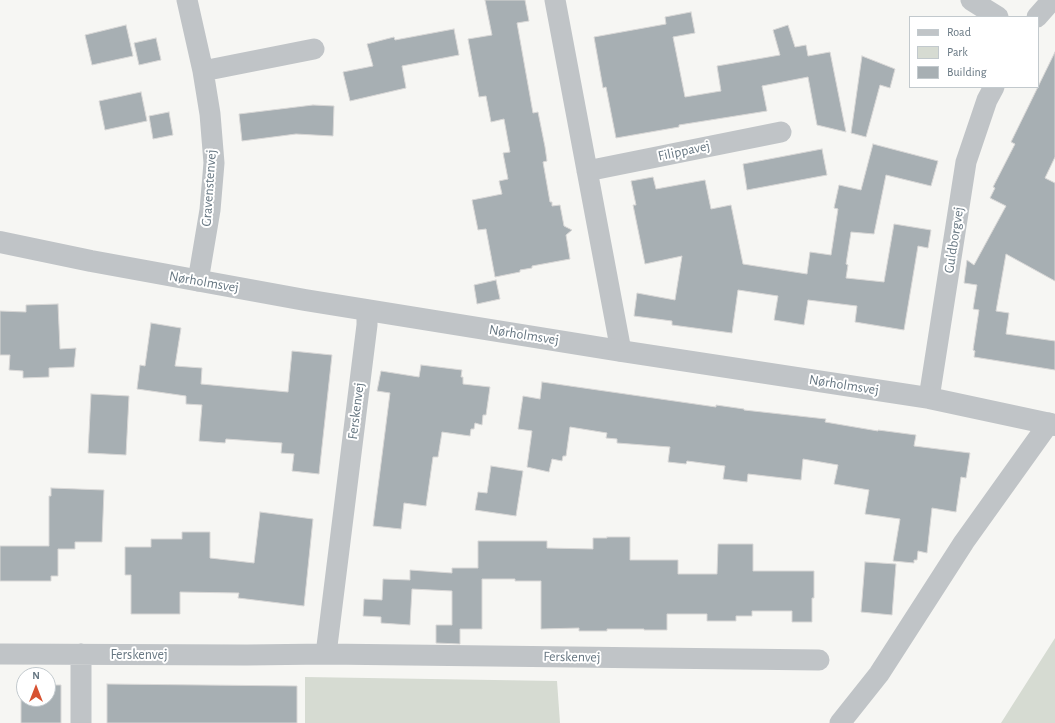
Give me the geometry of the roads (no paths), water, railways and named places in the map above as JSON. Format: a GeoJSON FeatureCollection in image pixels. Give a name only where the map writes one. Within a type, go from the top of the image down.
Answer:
{"type":"FeatureCollection","features":[{"type":"Feature","properties":{"kind":"street","name":"Gravenstenvej"},"geometry":{"type":"LineString","coordinates":[[187,0],[203,71],[210,114],[214,163],[210,210],[198,282]]}},
{"type":"Feature","properties":{"kind":"street"},"geometry":{"type":"LineString","coordinates":[[555,0],[621,351]]}},
{"type":"Feature","properties":{"kind":"street"},"geometry":{"type":"LineString","coordinates":[[971,0],[996,16]]}},
{"type":"Feature","properties":{"kind":"street"},"geometry":{"type":"LineString","coordinates":[[1038,16],[1052,0]]}},
{"type":"Feature","properties":{"kind":"street"},"geometry":{"type":"LineString","coordinates":[[203,71],[314,49]]}},
{"type":"Feature","properties":{"kind":"street","name":"Guldborgvej"},"geometry":{"type":"LineString","coordinates":[[929,398],[966,162],[987,100],[993,88]]}},
{"type":"Feature","properties":{"kind":"street","name":"Filippavej"},"geometry":{"type":"LineString","coordinates":[[587,171],[781,132]]}},
{"type":"Feature","properties":{"kind":"street","name":"Nørholmsvej"},"geometry":{"type":"LineString","coordinates":[[0,242],[91,262],[198,282],[621,351],[929,398],[1052,424],[964,542],[879,674],[840,723]]}},
{"type":"Feature","properties":{"kind":"street","name":"Ferskenvej"},"geometry":{"type":"LineString","coordinates":[[326,654],[366,332],[367,310]]}},
{"type":"Feature","properties":{"kind":"street","name":"Ferskenvej"},"geometry":{"type":"LineString","coordinates":[[0,654],[326,654],[819,660]]}},
{"type":"Feature","properties":{"kind":"street"},"geometry":{"type":"LineString","coordinates":[[81,654],[81,723]]}}]}
